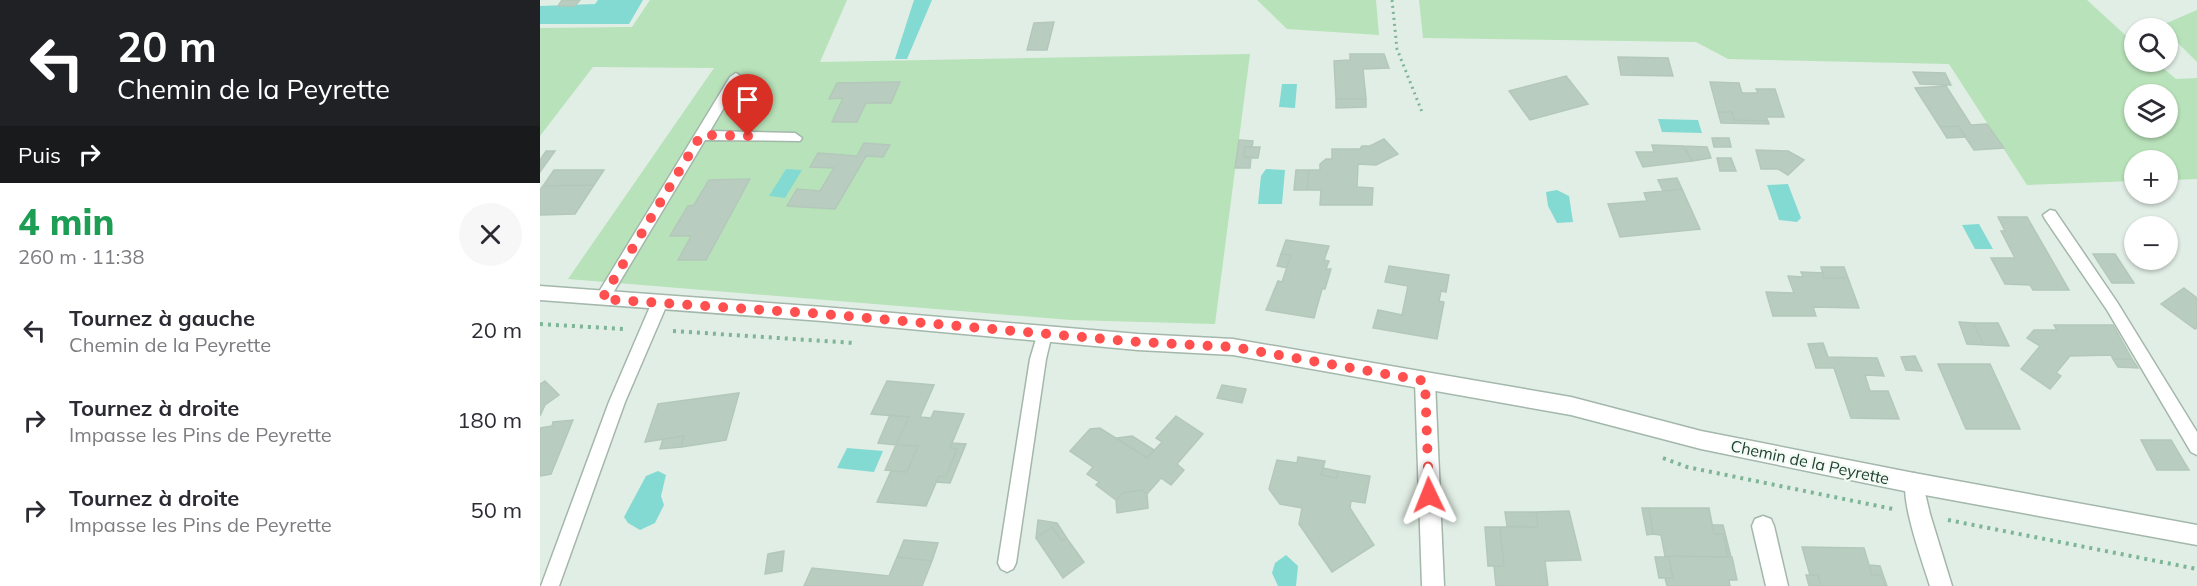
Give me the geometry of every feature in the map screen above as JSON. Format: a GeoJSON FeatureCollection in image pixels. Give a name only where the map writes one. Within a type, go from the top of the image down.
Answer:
{"type":"FeatureCollection","features":[{"type":"Feature","properties":{"kind":"street","name":"Chemin de la Peyrette"},"geometry":{"type":"LineString","coordinates":[[540,293],[1138,342],[1233,347],[1570,406],[1701,440],[1914,483],[2197,535]]}},
{"type":"Feature","properties":{"kind":"street"},"geometry":{"type":"LineString","coordinates":[[1425,381],[1433,586]]}},
{"type":"Feature","properties":{"kind":"street"},"geometry":{"type":"LineString","coordinates":[[1914,483],[1919,514],[1941,586]]}},
{"type":"Feature","properties":{"kind":"street"},"geometry":{"type":"LineString","coordinates":[[1763,526],[1777,586]]}},
{"type":"Feature","properties":{"kind":"lane"},"geometry":{"type":"LineString","coordinates":[[602,299],[736,76]]}},
{"type":"Feature","properties":{"kind":"lane"},"geometry":{"type":"LineString","coordinates":[[701,135],[795,138]]}},
{"type":"Feature","properties":{"kind":"lane"},"geometry":{"type":"LineString","coordinates":[[2050,215],[2112,306],[2197,447]]}},
{"type":"Feature","properties":{"kind":"lane"},"geometry":{"type":"LineString","coordinates":[[550,586],[617,402],[660,302]]}},
{"type":"Feature","properties":{"kind":"lane"},"geometry":{"type":"LineString","coordinates":[[1006,563],[1038,359],[1044,334]]}},
{"type":"Feature","properties":{"kind":"path"},"geometry":{"type":"LineString","coordinates":[[1392,0],[1396,49],[1422,112]]}},
{"type":"Feature","properties":{"kind":"path"},"geometry":{"type":"LineString","coordinates":[[540,324],[866,344]]}},
{"type":"Feature","properties":{"kind":"path"},"geometry":{"type":"LineString","coordinates":[[1654,455],[1687,467],[2197,569]]}},
{"type":"Feature","properties":{"kind":"green space"},"geometry":{"type":"Polygon","coordinates":[[[650,0],[847,0],[820,62],[1250,54],[1215,324],[1071,320],[568,279],[714,68],[593,67],[540,136],[540,28],[632,27],[650,0]]]}},
{"type":"Feature","properties":{"kind":"green space"},"geometry":{"type":"Polygon","coordinates":[[[1257,0],[1376,0],[1379,35],[1287,29],[1257,0]]]}},
{"type":"Feature","properties":{"kind":"green space"},"geometry":{"type":"Polygon","coordinates":[[[1419,0],[2087,0],[2124,34],[2124,72],[2168,72],[2176,79],[2197,78],[2197,179],[2178,180],[2178,150],[2124,150],[2124,181],[2027,185],[1949,64],[1728,59],[1696,42],[1423,38],[1419,0]]]}},
{"type":"Feature","properties":{"kind":"green space"},"geometry":{"type":"Polygon","coordinates":[[[2197,10],[2197,62],[2178,43],[2178,18],[2197,10]]]}},
{"type":"Feature","properties":{"kind":"water"},"geometry":{"type":"Polygon","coordinates":[[[598,0],[643,0],[629,24],[540,24],[540,6],[595,4],[598,0]]]}},
{"type":"Feature","properties":{"kind":"water"},"geometry":{"type":"Polygon","coordinates":[[[914,0],[932,0],[907,59],[895,59],[914,0]]]}},
{"type":"Feature","properties":{"kind":"water"},"geometry":{"type":"Polygon","coordinates":[[[1282,84],[1297,84],[1295,108],[1279,107],[1282,84]]]}},
{"type":"Feature","properties":{"kind":"water"},"geometry":{"type":"Polygon","coordinates":[[[1658,119],[1698,120],[1702,133],[1662,132],[1658,119]]]}},
{"type":"Feature","properties":{"kind":"water"},"geometry":{"type":"Polygon","coordinates":[[[786,169],[802,170],[785,198],[769,196],[786,169]]]}},
{"type":"Feature","properties":{"kind":"water"},"geometry":{"type":"Polygon","coordinates":[[[1266,169],[1285,170],[1282,204],[1258,204],[1261,176],[1266,169]]]}},
{"type":"Feature","properties":{"kind":"water"},"geometry":{"type":"Polygon","coordinates":[[[1788,184],[1801,218],[1797,222],[1779,220],[1767,185],[1788,184]]]}},
{"type":"Feature","properties":{"kind":"water"},"geometry":{"type":"Polygon","coordinates":[[[1557,190],[1569,196],[1573,222],[1557,223],[1548,206],[1546,192],[1557,190]]]}},
{"type":"Feature","properties":{"kind":"water"},"geometry":{"type":"Polygon","coordinates":[[[1979,224],[1993,249],[1975,249],[1962,225],[1979,224]]]}},
{"type":"Feature","properties":{"kind":"water"},"geometry":{"type":"Polygon","coordinates":[[[847,448],[883,451],[874,472],[837,468],[847,448]]]}},
{"type":"Feature","properties":{"kind":"water"},"geometry":{"type":"Polygon","coordinates":[[[658,471],[666,475],[661,496],[664,505],[655,523],[640,530],[628,523],[624,517],[646,476],[658,471]]]}},
{"type":"Feature","properties":{"kind":"water"},"geometry":{"type":"Polygon","coordinates":[[[1286,555],[1298,566],[1296,586],[1278,586],[1272,573],[1275,563],[1286,555]]]}},
{"type":"Feature","properties":{"kind":"building"},"geometry":{"type":"Polygon","coordinates":[[[562,0],[580,0],[575,6],[558,6],[562,0]]]}},
{"type":"Feature","properties":{"kind":"building"},"geometry":{"type":"Polygon","coordinates":[[[1054,22],[1047,50],[1027,50],[1034,23],[1054,22]]]}},
{"type":"Feature","properties":{"kind":"building"},"geometry":{"type":"Polygon","coordinates":[[[1350,54],[1384,54],[1389,68],[1363,69],[1366,99],[1336,99],[1334,61],[1350,60],[1350,54]]]}},
{"type":"Feature","properties":{"kind":"building"},"geometry":{"type":"Polygon","coordinates":[[[1618,57],[1668,58],[1673,76],[1621,75],[1618,57]]]}},
{"type":"Feature","properties":{"kind":"building"},"geometry":{"type":"Polygon","coordinates":[[[1913,72],[1945,73],[1951,85],[1920,84],[1913,72]]]}},
{"type":"Feature","properties":{"kind":"building"},"geometry":{"type":"Polygon","coordinates":[[[1566,76],[1588,104],[1530,120],[1509,91],[1566,76]]]}},
{"type":"Feature","properties":{"kind":"building"},"geometry":{"type":"Polygon","coordinates":[[[900,82],[891,103],[866,103],[857,122],[832,122],[843,98],[829,99],[837,83],[900,82]]]}},
{"type":"Feature","properties":{"kind":"building"},"geometry":{"type":"Polygon","coordinates":[[[1710,82],[1739,83],[1742,93],[1758,93],[1756,89],[1775,89],[1784,117],[1766,117],[1768,121],[1734,120],[1732,112],[1718,112],[1710,82]]]}},
{"type":"Feature","properties":{"kind":"building"},"geometry":{"type":"Polygon","coordinates":[[[1946,86],[1971,125],[1987,124],[2004,148],[1974,150],[1958,126],[1940,127],[1915,88],[1946,86]]]}},
{"type":"Feature","properties":{"kind":"building"},"geometry":{"type":"Polygon","coordinates":[[[1336,99],[1366,99],[1366,107],[1336,108],[1336,99]]]}},
{"type":"Feature","properties":{"kind":"building"},"geometry":{"type":"Polygon","coordinates":[[[1718,112],[1732,112],[1734,120],[1768,121],[1769,124],[1721,123],[1718,112]]]}},
{"type":"Feature","properties":{"kind":"building"},"geometry":{"type":"Polygon","coordinates":[[[1958,126],[1966,137],[1947,138],[1940,127],[1958,126]]]}},
{"type":"Feature","properties":{"kind":"building"},"geometry":{"type":"Polygon","coordinates":[[[1712,138],[1729,138],[1731,147],[1714,147],[1712,138]]]}},
{"type":"Feature","properties":{"kind":"building"},"geometry":{"type":"Polygon","coordinates":[[[1384,139],[1398,154],[1376,165],[1358,164],[1357,187],[1373,188],[1372,205],[1320,205],[1321,190],[1307,190],[1309,170],[1320,170],[1320,164],[1326,159],[1332,159],[1332,149],[1360,149],[1362,146],[1370,146],[1384,139]]]}},
{"type":"Feature","properties":{"kind":"building"},"geometry":{"type":"Polygon","coordinates":[[[1239,140],[1253,141],[1252,147],[1245,147],[1243,157],[1251,157],[1250,168],[1235,168],[1239,140]]]}},
{"type":"Feature","properties":{"kind":"building"},"geometry":{"type":"Polygon","coordinates":[[[864,143],[890,145],[883,157],[866,156],[835,209],[787,206],[797,189],[820,191],[834,168],[810,167],[818,153],[857,156],[864,143]]]}},
{"type":"Feature","properties":{"kind":"building"},"geometry":{"type":"Polygon","coordinates":[[[1652,145],[1683,146],[1693,161],[1643,167],[1636,152],[1654,152],[1652,145]]]}},
{"type":"Feature","properties":{"kind":"building"},"geometry":{"type":"Polygon","coordinates":[[[1683,146],[1707,147],[1711,158],[1693,161],[1683,146]]]}},
{"type":"Feature","properties":{"kind":"building"},"geometry":{"type":"Polygon","coordinates":[[[1245,147],[1260,147],[1258,158],[1243,157],[1245,147]]]}},
{"type":"Feature","properties":{"kind":"building"},"geometry":{"type":"Polygon","coordinates":[[[1756,150],[1788,151],[1804,160],[1788,175],[1778,169],[1761,169],[1756,150]]]}},
{"type":"Feature","properties":{"kind":"building"},"geometry":{"type":"Polygon","coordinates":[[[546,151],[555,151],[540,172],[540,160],[546,151]]]}},
{"type":"Feature","properties":{"kind":"building"},"geometry":{"type":"Polygon","coordinates":[[[1717,158],[1731,158],[1736,171],[1720,171],[1717,158]]]}},
{"type":"Feature","properties":{"kind":"building"},"geometry":{"type":"Polygon","coordinates":[[[554,170],[604,170],[594,185],[543,186],[554,170]]]}},
{"type":"Feature","properties":{"kind":"building"},"geometry":{"type":"Polygon","coordinates":[[[1296,170],[1309,170],[1307,190],[1294,190],[1296,170]]]}},
{"type":"Feature","properties":{"kind":"building"},"geometry":{"type":"Polygon","coordinates":[[[1677,178],[1682,189],[1663,191],[1658,180],[1677,178]]]}},
{"type":"Feature","properties":{"kind":"building"},"geometry":{"type":"Polygon","coordinates":[[[750,179],[706,260],[678,260],[691,236],[670,236],[688,206],[694,205],[709,180],[750,179]]]}},
{"type":"Feature","properties":{"kind":"building"},"geometry":{"type":"Polygon","coordinates":[[[594,185],[575,214],[540,215],[540,190],[543,186],[594,185]]]}},
{"type":"Feature","properties":{"kind":"building"},"geometry":{"type":"Polygon","coordinates":[[[1682,189],[1700,229],[1620,237],[1608,204],[1647,201],[1644,193],[1682,189]]]}},
{"type":"Feature","properties":{"kind":"building"},"geometry":{"type":"Polygon","coordinates":[[[1998,217],[2027,217],[2069,290],[2033,290],[2030,285],[2005,284],[1991,258],[2015,258],[2001,231],[2005,231],[1998,217]]]}},
{"type":"Feature","properties":{"kind":"building"},"geometry":{"type":"Polygon","coordinates":[[[1286,240],[1329,246],[1324,260],[1329,261],[1326,269],[1331,269],[1325,289],[1322,289],[1314,318],[1266,310],[1278,281],[1282,282],[1291,255],[1281,254],[1286,240]]]}},
{"type":"Feature","properties":{"kind":"building"},"geometry":{"type":"Polygon","coordinates":[[[1281,254],[1291,255],[1287,268],[1277,266],[1281,254]]]}},
{"type":"Feature","properties":{"kind":"building"},"geometry":{"type":"Polygon","coordinates":[[[2093,254],[2115,254],[2134,283],[2112,283],[2093,254]]]}},
{"type":"Feature","properties":{"kind":"building"},"geometry":{"type":"Polygon","coordinates":[[[1389,266],[1449,275],[1446,292],[1441,291],[1439,301],[1444,302],[1437,339],[1373,328],[1378,310],[1402,315],[1408,286],[1385,282],[1389,266]]]}},
{"type":"Feature","properties":{"kind":"building"},"geometry":{"type":"Polygon","coordinates":[[[1821,267],[1844,267],[1848,278],[1824,278],[1821,267]]]}},
{"type":"Feature","properties":{"kind":"building"},"geometry":{"type":"Polygon","coordinates":[[[1801,272],[1823,273],[1824,278],[1848,278],[1859,308],[1813,307],[1816,316],[1773,316],[1766,292],[1794,293],[1788,276],[1803,277],[1801,272]]]}},
{"type":"Feature","properties":{"kind":"building"},"geometry":{"type":"Polygon","coordinates":[[[2184,288],[2197,298],[2197,328],[2195,329],[2161,304],[2184,288]]]}},
{"type":"Feature","properties":{"kind":"building"},"geometry":{"type":"Polygon","coordinates":[[[1959,322],[1973,323],[1984,345],[1967,344],[1959,322]]]}},
{"type":"Feature","properties":{"kind":"building"},"geometry":{"type":"Polygon","coordinates":[[[1973,323],[1998,323],[2009,346],[1984,345],[1973,323]]]}},
{"type":"Feature","properties":{"kind":"building"},"geometry":{"type":"Polygon","coordinates":[[[2054,325],[2113,325],[2132,359],[2113,359],[2111,355],[2070,356],[2056,373],[2061,376],[2050,389],[2021,369],[2040,346],[2027,338],[2034,330],[2057,330],[2054,325]]]}},
{"type":"Feature","properties":{"kind":"building"},"geometry":{"type":"Polygon","coordinates":[[[1823,343],[1828,357],[1877,358],[1884,376],[1865,375],[1870,391],[1888,391],[1899,419],[1851,418],[1834,368],[1816,368],[1808,344],[1823,343]]]}},
{"type":"Feature","properties":{"kind":"building"},"geometry":{"type":"Polygon","coordinates":[[[1915,356],[1922,371],[1906,370],[1901,357],[1915,356]]]}},
{"type":"Feature","properties":{"kind":"building"},"geometry":{"type":"Polygon","coordinates":[[[2113,359],[2132,359],[2138,368],[2118,367],[2113,359]]]}},
{"type":"Feature","properties":{"kind":"building"},"geometry":{"type":"Polygon","coordinates":[[[1938,364],[1990,364],[2020,429],[1966,429],[1938,364]]]}},
{"type":"Feature","properties":{"kind":"building"},"geometry":{"type":"Polygon","coordinates":[[[545,381],[559,395],[545,405],[540,416],[540,384],[545,381]]]}},
{"type":"Feature","properties":{"kind":"building"},"geometry":{"type":"Polygon","coordinates":[[[887,381],[934,385],[920,417],[931,418],[934,411],[964,414],[950,448],[957,449],[946,477],[939,476],[926,506],[877,502],[891,471],[907,472],[918,446],[896,445],[909,417],[871,414],[887,381]]]}},
{"type":"Feature","properties":{"kind":"building"},"geometry":{"type":"Polygon","coordinates":[[[1222,385],[1246,389],[1242,403],[1217,398],[1222,385]]]}},
{"type":"Feature","properties":{"kind":"building"},"geometry":{"type":"Polygon","coordinates":[[[739,393],[726,440],[681,447],[684,436],[645,442],[658,404],[739,393]]]}},
{"type":"Feature","properties":{"kind":"building"},"geometry":{"type":"Polygon","coordinates":[[[890,415],[909,417],[896,445],[878,443],[890,415]]]}},
{"type":"Feature","properties":{"kind":"building"},"geometry":{"type":"Polygon","coordinates":[[[1176,416],[1203,434],[1177,464],[1184,470],[1171,485],[1161,478],[1147,494],[1142,490],[1122,493],[1116,500],[1096,485],[1099,482],[1087,474],[1093,467],[1070,451],[1090,429],[1100,428],[1147,458],[1162,442],[1156,438],[1176,416]]]}},
{"type":"Feature","properties":{"kind":"building"},"geometry":{"type":"Polygon","coordinates":[[[573,420],[551,474],[540,476],[540,428],[552,426],[553,422],[573,420]]]}},
{"type":"Feature","properties":{"kind":"building"},"geometry":{"type":"Polygon","coordinates":[[[684,436],[681,447],[660,449],[663,439],[684,436]]]}},
{"type":"Feature","properties":{"kind":"building"},"geometry":{"type":"Polygon","coordinates":[[[1132,436],[1154,450],[1147,458],[1117,438],[1132,436]]]}},
{"type":"Feature","properties":{"kind":"building"},"geometry":{"type":"Polygon","coordinates":[[[2141,440],[2171,440],[2189,470],[2157,470],[2141,440]]]}},
{"type":"Feature","properties":{"kind":"building"},"geometry":{"type":"Polygon","coordinates":[[[952,443],[966,444],[950,483],[936,482],[939,476],[946,477],[957,449],[950,448],[952,443]]]}},
{"type":"Feature","properties":{"kind":"building"},"geometry":{"type":"Polygon","coordinates":[[[896,445],[918,446],[907,472],[885,470],[896,445]]]}},
{"type":"Feature","properties":{"kind":"building"},"geometry":{"type":"Polygon","coordinates":[[[1298,457],[1325,461],[1321,475],[1337,478],[1338,471],[1370,476],[1365,503],[1351,501],[1350,508],[1374,545],[1332,572],[1299,524],[1302,508],[1280,504],[1269,489],[1277,460],[1297,463],[1298,457]]]}},
{"type":"Feature","properties":{"kind":"building"},"geometry":{"type":"Polygon","coordinates":[[[1323,468],[1338,471],[1337,478],[1321,475],[1323,468]]]}},
{"type":"Feature","properties":{"kind":"building"},"geometry":{"type":"Polygon","coordinates":[[[1142,490],[1147,494],[1148,508],[1117,513],[1116,500],[1122,493],[1142,490]]]}},
{"type":"Feature","properties":{"kind":"building"},"geometry":{"type":"Polygon","coordinates":[[[1642,508],[1649,508],[1653,534],[1647,535],[1642,508]]]}},
{"type":"Feature","properties":{"kind":"building"},"geometry":{"type":"Polygon","coordinates":[[[1649,508],[1709,508],[1714,534],[1723,534],[1728,557],[1665,556],[1661,535],[1653,534],[1649,508]]]}},
{"type":"Feature","properties":{"kind":"building"},"geometry":{"type":"Polygon","coordinates":[[[1569,511],[1581,560],[1545,561],[1548,586],[1496,586],[1494,566],[1504,566],[1500,527],[1538,527],[1536,512],[1569,511]]]}},
{"type":"Feature","properties":{"kind":"building"},"geometry":{"type":"Polygon","coordinates":[[[1505,512],[1536,512],[1538,527],[1507,526],[1505,512]]]}},
{"type":"Feature","properties":{"kind":"building"},"geometry":{"type":"Polygon","coordinates":[[[1038,520],[1057,523],[1068,540],[1061,540],[1052,527],[1036,538],[1038,520]]]}},
{"type":"Feature","properties":{"kind":"building"},"geometry":{"type":"Polygon","coordinates":[[[1712,525],[1723,525],[1731,557],[1728,557],[1723,534],[1714,534],[1712,525]]]}},
{"type":"Feature","properties":{"kind":"building"},"geometry":{"type":"Polygon","coordinates":[[[1052,527],[1061,540],[1068,540],[1084,562],[1063,578],[1036,538],[1052,527]]]}},
{"type":"Feature","properties":{"kind":"building"},"geometry":{"type":"Polygon","coordinates":[[[1485,527],[1500,527],[1504,566],[1488,566],[1485,527]]]}},
{"type":"Feature","properties":{"kind":"building"},"geometry":{"type":"Polygon","coordinates":[[[904,540],[938,543],[932,561],[897,557],[904,540]]]}},
{"type":"Feature","properties":{"kind":"building"},"geometry":{"type":"Polygon","coordinates":[[[1802,547],[1864,548],[1872,575],[1881,575],[1885,586],[1821,586],[1818,575],[1810,575],[1802,547]]]}},
{"type":"Feature","properties":{"kind":"building"},"geometry":{"type":"Polygon","coordinates":[[[784,551],[782,571],[765,574],[768,554],[784,551]]]}},
{"type":"Feature","properties":{"kind":"building"},"geometry":{"type":"Polygon","coordinates":[[[1665,556],[1732,557],[1737,580],[1729,580],[1730,586],[1667,586],[1665,578],[1673,578],[1669,557],[1665,556]]]}},
{"type":"Feature","properties":{"kind":"building"},"geometry":{"type":"Polygon","coordinates":[[[897,557],[932,561],[922,586],[804,586],[812,568],[889,576],[897,557]]]}},
{"type":"Feature","properties":{"kind":"building"},"geometry":{"type":"Polygon","coordinates":[[[1655,557],[1669,557],[1673,578],[1659,578],[1655,557]]]}},
{"type":"Feature","properties":{"kind":"building"},"geometry":{"type":"Polygon","coordinates":[[[1869,565],[1880,566],[1887,586],[1881,575],[1872,575],[1869,565]]]}},
{"type":"Feature","properties":{"kind":"building"},"geometry":{"type":"Polygon","coordinates":[[[1806,575],[1818,575],[1821,586],[1809,586],[1806,575]]]}},
{"type":"Feature","properties":{"kind":"route"},"geometry":{"type":"LineString","coordinates":[[748,136],[701,135],[602,299],[823,314],[1138,342],[1233,347],[1425,381],[1429,495]]}}]}
